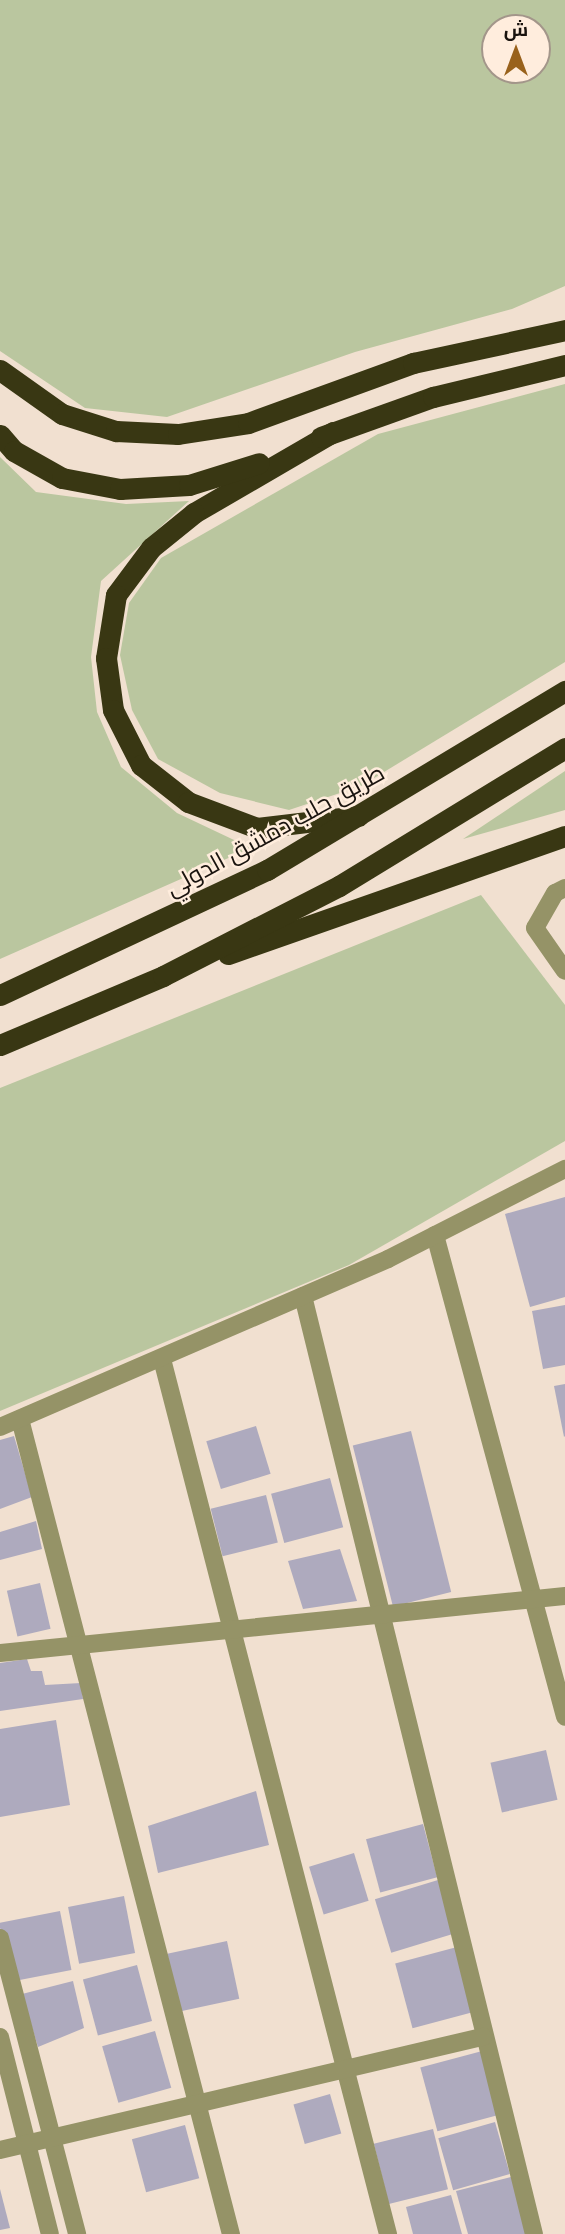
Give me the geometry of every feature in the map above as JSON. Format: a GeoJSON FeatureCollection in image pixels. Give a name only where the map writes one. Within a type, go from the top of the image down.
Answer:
{"type":"FeatureCollection","features":[{"type":"Feature","properties":{"kind":"highway"},"geometry":{"type":"LineString","coordinates":[[523,335],[565,317]]}},
{"type":"Feature","properties":{"kind":"highway"},"geometry":{"type":"LineString","coordinates":[[0,370],[62,414],[116,431],[178,434],[248,422],[413,363],[523,335],[565,330]]}},
{"type":"Feature","properties":{"kind":"highway"},"geometry":{"type":"LineString","coordinates":[[0,435],[14,451],[62,478],[120,489],[189,485],[433,397],[565,365]]}},
{"type":"Feature","properties":{"kind":"highway"},"geometry":{"type":"LineString","coordinates":[[333,432],[194,513],[151,548],[116,595],[106,657],[113,710],[141,765],[188,802],[257,828],[358,816]]}},
{"type":"Feature","properties":{"kind":"highway","name":"طريق حلب دمشق الدولي"},"geometry":{"type":"LineString","coordinates":[[0,995],[267,870],[565,691]]}},
{"type":"Feature","properties":{"kind":"highway"},"geometry":{"type":"LineString","coordinates":[[163,976],[339,886],[565,748]]}},
{"type":"Feature","properties":{"kind":"highway"},"geometry":{"type":"LineString","coordinates":[[0,1045],[163,976],[565,836]]}},
{"type":"Feature","properties":{"kind":"street"},"geometry":{"type":"LineString","coordinates":[[565,888],[555,892],[535,928],[565,971]]}},
{"type":"Feature","properties":{"kind":"street"},"geometry":{"type":"LineString","coordinates":[[0,1427],[303,1296],[435,1235],[565,1169]]}},
{"type":"Feature","properties":{"kind":"street"},"geometry":{"type":"LineString","coordinates":[[435,1235],[538,1601],[565,1717]]}},
{"type":"Feature","properties":{"kind":"street"},"geometry":{"type":"LineString","coordinates":[[303,1296],[483,2037],[534,2234]]}},
{"type":"Feature","properties":{"kind":"street"},"geometry":{"type":"LineString","coordinates":[[162,1359],[388,2234]]}},
{"type":"Feature","properties":{"kind":"street"},"geometry":{"type":"LineString","coordinates":[[20,1419],[231,2234]]}},
{"type":"Feature","properties":{"kind":"street"},"geometry":{"type":"LineString","coordinates":[[0,1653],[538,1601],[565,1596]]}},
{"type":"Feature","properties":{"kind":"street"},"geometry":{"type":"LineString","coordinates":[[0,1938],[77,2234]]}},
{"type":"Feature","properties":{"kind":"street"},"geometry":{"type":"LineString","coordinates":[[0,2037],[50,2234]]}},
{"type":"Feature","properties":{"kind":"street"},"geometry":{"type":"LineString","coordinates":[[0,2150],[483,2037]]}},
{"type":"Feature","properties":{"kind":"green space"},"geometry":{"type":"Polygon","coordinates":[[[0,0],[565,0],[565,286],[512,309],[355,352],[167,417],[85,408],[0,351],[0,0]]]}},
{"type":"Feature","properties":{"kind":"green space"},"geometry":{"type":"Polygon","coordinates":[[[565,384],[565,662],[361,786],[289,810],[220,793],[158,759],[132,710],[120,655],[129,603],[161,558],[378,434],[565,384]]]}},
{"type":"Feature","properties":{"kind":"green space"},"geometry":{"type":"Polygon","coordinates":[[[0,457],[36,492],[126,504],[189,501],[101,581],[91,657],[97,712],[121,767],[177,813],[251,848],[0,959],[0,457]]]}},
{"type":"Feature","properties":{"kind":"green space"},"geometry":{"type":"Polygon","coordinates":[[[565,771],[565,810],[463,839],[565,771]]]}},
{"type":"Feature","properties":{"kind":"green space"},"geometry":{"type":"Polygon","coordinates":[[[481,895],[565,1005],[565,1141],[349,1265],[0,1411],[0,1088],[481,895]]]}},
{"type":"Feature","properties":{"kind":"building"},"geometry":{"type":"Polygon","coordinates":[[[565,1197],[565,1297],[530,1307],[505,1214],[565,1197]]]}},
{"type":"Feature","properties":{"kind":"building"},"geometry":{"type":"Polygon","coordinates":[[[565,1305],[565,1365],[543,1369],[532,1311],[565,1305]]]}},
{"type":"Feature","properties":{"kind":"building"},"geometry":{"type":"Polygon","coordinates":[[[565,1384],[565,1436],[564,1437],[554,1386],[565,1384]]]}},
{"type":"Feature","properties":{"kind":"building"},"geometry":{"type":"Polygon","coordinates":[[[256,1426],[271,1474],[221,1489],[206,1441],[256,1426]]]}},
{"type":"Feature","properties":{"kind":"building"},"geometry":{"type":"Polygon","coordinates":[[[411,1431],[451,1592],[393,1607],[353,1446],[411,1431]]]}},
{"type":"Feature","properties":{"kind":"building"},"geometry":{"type":"Polygon","coordinates":[[[14,1436],[32,1497],[0,1509],[0,1440],[14,1436]]]}},
{"type":"Feature","properties":{"kind":"building"},"geometry":{"type":"Polygon","coordinates":[[[330,1478],[343,1527],[284,1543],[271,1494],[330,1478]]]}},
{"type":"Feature","properties":{"kind":"building"},"geometry":{"type":"Polygon","coordinates":[[[266,1495],[278,1543],[223,1556],[211,1509],[266,1495]]]}},
{"type":"Feature","properties":{"kind":"building"},"geometry":{"type":"Polygon","coordinates":[[[36,1521],[42,1549],[0,1560],[0,1532],[36,1521]]]}},
{"type":"Feature","properties":{"kind":"building"},"geometry":{"type":"Polygon","coordinates":[[[340,1549],[357,1601],[303,1609],[288,1561],[340,1549]]]}},
{"type":"Feature","properties":{"kind":"building"},"geometry":{"type":"Polygon","coordinates":[[[40,1583],[51,1629],[17,1636],[7,1591],[40,1583]]]}},
{"type":"Feature","properties":{"kind":"building"},"geometry":{"type":"Polygon","coordinates":[[[27,1659],[31,1671],[42,1671],[45,1685],[81,1683],[83,1699],[0,1711],[0,1663],[27,1659]]]}},
{"type":"Feature","properties":{"kind":"building"},"geometry":{"type":"Polygon","coordinates":[[[56,1720],[70,1805],[0,1817],[0,1729],[56,1720]]]}},
{"type":"Feature","properties":{"kind":"building"},"geometry":{"type":"Polygon","coordinates":[[[546,1750],[557,1800],[502,1813],[490,1763],[546,1750]]]}},
{"type":"Feature","properties":{"kind":"building"},"geometry":{"type":"Polygon","coordinates":[[[256,1791],[269,1845],[158,1873],[148,1826],[256,1791]]]}},
{"type":"Feature","properties":{"kind":"building"},"geometry":{"type":"Polygon","coordinates":[[[423,1824],[437,1877],[380,1892],[366,1839],[423,1824]]]}},
{"type":"Feature","properties":{"kind":"building"},"geometry":{"type":"Polygon","coordinates":[[[354,1853],[369,1901],[324,1915],[309,1867],[354,1853]]]}},
{"type":"Feature","properties":{"kind":"building"},"geometry":{"type":"Polygon","coordinates":[[[438,1880],[454,1934],[391,1953],[375,1899],[438,1880]]]}},
{"type":"Feature","properties":{"kind":"building"},"geometry":{"type":"Polygon","coordinates":[[[124,1896],[135,1953],[79,1964],[68,1907],[124,1896]]]}},
{"type":"Feature","properties":{"kind":"building"},"geometry":{"type":"Polygon","coordinates":[[[60,1911],[71,1970],[11,1982],[0,1923],[60,1911]]]}},
{"type":"Feature","properties":{"kind":"building"},"geometry":{"type":"Polygon","coordinates":[[[227,1941],[239,1999],[180,2011],[167,1954],[227,1941]]]}},
{"type":"Feature","properties":{"kind":"building"},"geometry":{"type":"Polygon","coordinates":[[[457,1947],[474,2012],[413,2028],[395,1964],[457,1947]]]}},
{"type":"Feature","properties":{"kind":"building"},"geometry":{"type":"Polygon","coordinates":[[[137,1965],[152,2021],[98,2036],[83,1979],[137,1965]]]}},
{"type":"Feature","properties":{"kind":"building"},"geometry":{"type":"Polygon","coordinates":[[[73,1981],[84,2028],[38,2047],[22,1994],[73,1981]]]}},
{"type":"Feature","properties":{"kind":"building"},"geometry":{"type":"Polygon","coordinates":[[[155,2031],[171,2088],[118,2103],[102,2046],[155,2031]]]}},
{"type":"Feature","properties":{"kind":"building"},"geometry":{"type":"Polygon","coordinates":[[[486,2050],[503,2114],[437,2131],[420,2068],[486,2050]]]}},
{"type":"Feature","properties":{"kind":"building"},"geometry":{"type":"Polygon","coordinates":[[[330,2094],[341,2133],[305,2144],[293,2104],[330,2094]]]}},
{"type":"Feature","properties":{"kind":"building"},"geometry":{"type":"Polygon","coordinates":[[[495,2122],[510,2174],[453,2190],[438,2138],[495,2122]]]}},
{"type":"Feature","properties":{"kind":"building"},"geometry":{"type":"Polygon","coordinates":[[[185,2125],[199,2178],[146,2192],[132,2139],[185,2125]]]}},
{"type":"Feature","properties":{"kind":"building"},"geometry":{"type":"Polygon","coordinates":[[[433,2129],[448,2189],[389,2204],[374,2144],[433,2129]]]}},
{"type":"Feature","properties":{"kind":"building"},"geometry":{"type":"Polygon","coordinates":[[[515,2176],[528,2234],[468,2234],[456,2191],[515,2176]]]}},
{"type":"Feature","properties":{"kind":"building"},"geometry":{"type":"Polygon","coordinates":[[[0,2189],[10,2228],[0,2230],[0,2189]]]}},
{"type":"Feature","properties":{"kind":"building"},"geometry":{"type":"Polygon","coordinates":[[[451,2195],[462,2234],[413,2234],[406,2207],[451,2195]]]}}]}
